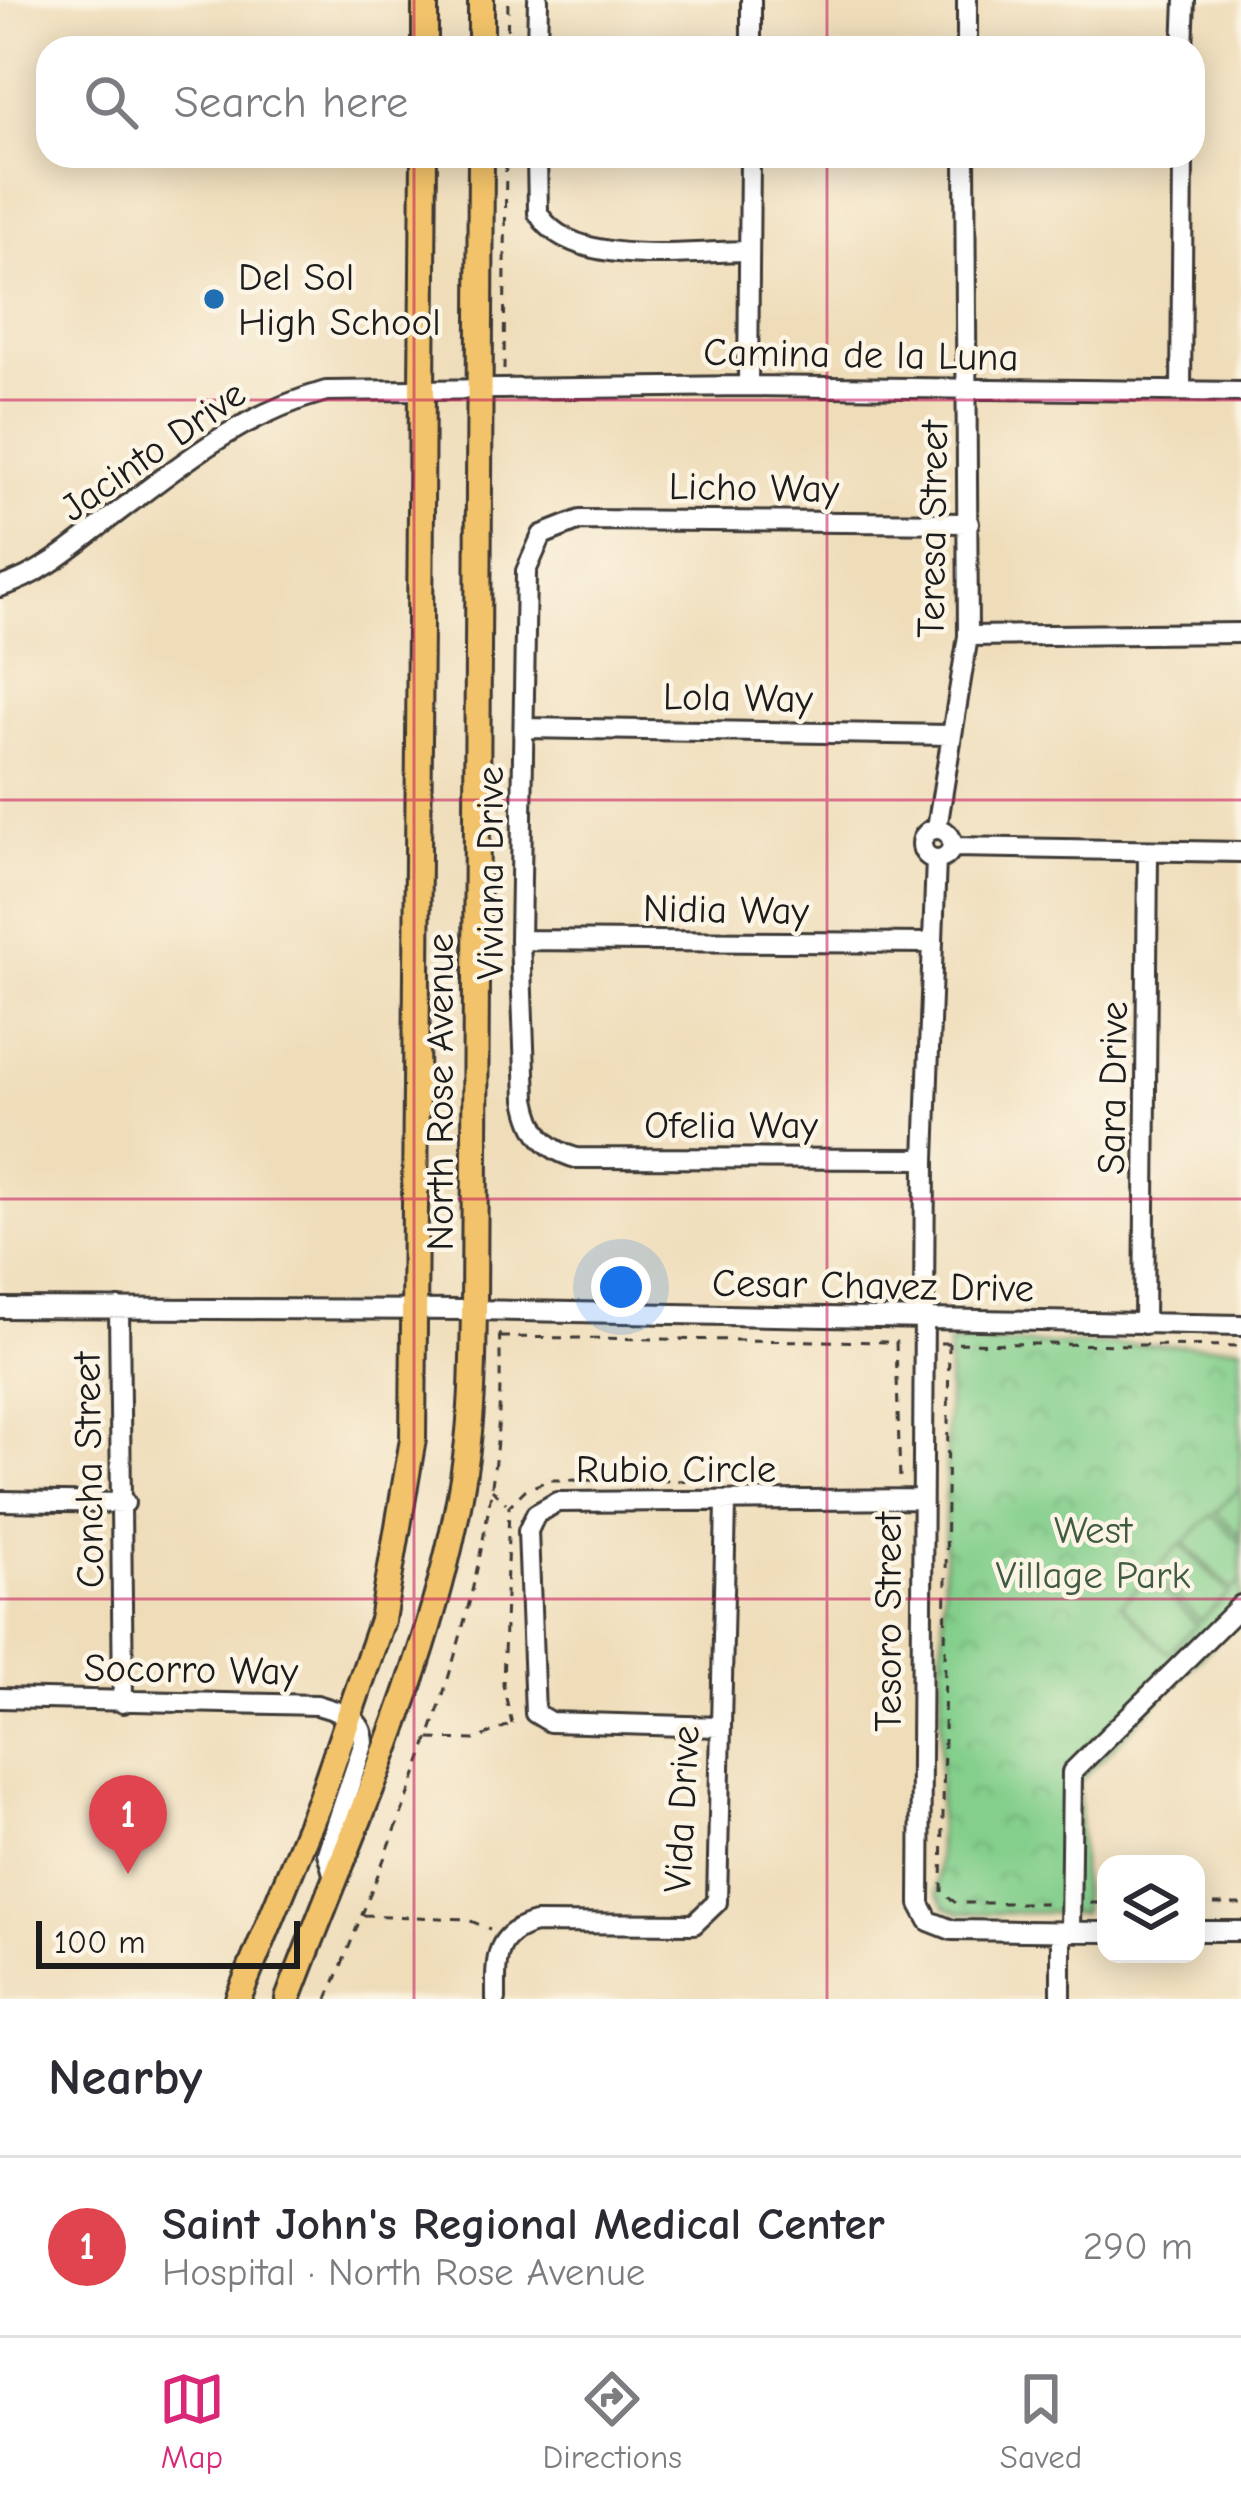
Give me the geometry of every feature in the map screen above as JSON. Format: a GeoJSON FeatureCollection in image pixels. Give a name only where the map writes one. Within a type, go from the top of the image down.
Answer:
{"type":"FeatureCollection","features":[{"type":"Feature","properties":{"kind":"main road"},"geometry":{"type":"LineString","coordinates":[[424,36],[425,0]]}},
{"type":"Feature","properties":{"kind":"main road"},"geometry":{"type":"LineString","coordinates":[[481,0],[481,36]]}},
{"type":"Feature","properties":{"kind":"main road","name":"North Rose Avenue"},"geometry":{"type":"LineString","coordinates":[[238,1999],[352,1717],[382,1620],[413,1439],[424,168]]}},
{"type":"Feature","properties":{"kind":"main road","name":"North Rose Avenue"},"geometry":{"type":"LineString","coordinates":[[288,1999],[432,1612],[466,1460],[474,1310],[492,387],[482,168]]}},
{"type":"Feature","properties":{"kind":"street"},"geometry":{"type":"LineString","coordinates":[[538,0],[538,36]]}},
{"type":"Feature","properties":{"kind":"street"},"geometry":{"type":"LineString","coordinates":[[751,0],[751,36]]}},
{"type":"Feature","properties":{"kind":"street"},"geometry":{"type":"LineString","coordinates":[[967,0],[967,36]]}},
{"type":"Feature","properties":{"kind":"street"},"geometry":{"type":"LineString","coordinates":[[1184,36],[1185,0]]}},
{"type":"Feature","properties":{"kind":"street"},"geometry":{"type":"LineString","coordinates":[[537,168],[538,213],[566,243],[592,250],[749,251]]}},
{"type":"Feature","properties":{"kind":"street"},"geometry":{"type":"LineString","coordinates":[[748,386],[750,168]]}},
{"type":"Feature","properties":{"kind":"street","name":"Teresa Street"},"geometry":{"type":"LineString","coordinates":[[944,853],[926,855],[921,843],[926,832],[937,828],[968,636],[965,168]]}},
{"type":"Feature","properties":{"kind":"street"},"geometry":{"type":"LineString","coordinates":[[1181,391],[1184,168]]}},
{"type":"Feature","properties":{"kind":"street","name":"Camina de la Luna"},"geometry":{"type":"LineString","coordinates":[[423,387],[1241,392]]}},
{"type":"Feature","properties":{"kind":"street","name":"Jacinto Drive"},"geometry":{"type":"LineString","coordinates":[[0,586],[26,579],[57,559],[204,447],[271,406],[326,391],[423,387]]}},
{"type":"Feature","properties":{"kind":"street","name":"Licho Way"},"geometry":{"type":"LineString","coordinates":[[542,535],[580,520],[969,523]]}},
{"type":"Feature","properties":{"kind":"street","name":"Viviana Drive"},"geometry":{"type":"LineString","coordinates":[[542,535],[526,571],[520,940],[526,1099],[531,1123],[542,1140]]}},
{"type":"Feature","properties":{"kind":"street"},"geometry":{"type":"LineString","coordinates":[[968,636],[1241,633]]}},
{"type":"Feature","properties":{"kind":"street","name":"Lola Way"},"geometry":{"type":"LineString","coordinates":[[524,728],[950,735]]}},
{"type":"Feature","properties":{"kind":"street","name":"Sara Drive"},"geometry":{"type":"LineString","coordinates":[[1144,1324],[1148,852]]}},
{"type":"Feature","properties":{"kind":"street"},"geometry":{"type":"LineString","coordinates":[[923,1320],[930,943],[944,853],[1241,852]]}},
{"type":"Feature","properties":{"kind":"street","name":"Nidia Way"},"geometry":{"type":"LineString","coordinates":[[520,940],[930,943]]}},
{"type":"Feature","properties":{"kind":"street","name":"Ofelia Way"},"geometry":{"type":"LineString","coordinates":[[542,1140],[577,1158],[925,1159]]}},
{"type":"Feature","properties":{"kind":"street","name":"Cesar Chavez Drive"},"geometry":{"type":"LineString","coordinates":[[0,1308],[417,1309],[1241,1325]]}},
{"type":"Feature","properties":{"kind":"street","name":"Concha Street"},"geometry":{"type":"LineString","coordinates":[[119,1308],[125,1504],[123,1703]]}},
{"type":"Feature","properties":{"kind":"street","name":"Tesoro Street"},"geometry":{"type":"LineString","coordinates":[[923,1320],[920,1904],[929,1921],[952,1930],[1065,1932]]}},
{"type":"Feature","properties":{"kind":"street","name":"Rubio Circle"},"geometry":{"type":"LineString","coordinates":[[535,1713],[527,1532],[536,1514],[557,1502],[921,1499]]}},
{"type":"Feature","properties":{"kind":"street"},"geometry":{"type":"LineString","coordinates":[[0,1502],[125,1504]]}},
{"type":"Feature","properties":{"kind":"street","name":"Vida Drive"},"geometry":{"type":"LineString","coordinates":[[505,1935],[535,1923],[694,1924],[709,1915],[717,1902],[726,1504]]}},
{"type":"Feature","properties":{"kind":"street"},"geometry":{"type":"LineString","coordinates":[[1060,1999],[1070,1904],[1072,1772],[1241,1605]]}},
{"type":"Feature","properties":{"kind":"street","name":"Socorro Way"},"geometry":{"type":"LineString","coordinates":[[0,1698],[317,1705],[352,1717],[364,1730],[364,1742],[327,1853],[334,1876]]}},
{"type":"Feature","properties":{"kind":"street"},"geometry":{"type":"LineString","coordinates":[[535,1713],[550,1722],[720,1727]]}},
{"type":"Feature","properties":{"kind":"street"},"geometry":{"type":"LineString","coordinates":[[1205,1931],[1241,1931]]}},
{"type":"Feature","properties":{"kind":"street"},"geometry":{"type":"LineString","coordinates":[[1065,1932],[1097,1932]]}},
{"type":"Feature","properties":{"kind":"street"},"geometry":{"type":"LineString","coordinates":[[496,1999],[496,1963],[505,1935]]}},
{"type":"Feature","properties":{"kind":"street"},"geometry":{"type":"LineString","coordinates":[[250,1972],[252,1999]]}},
{"type":"Feature","properties":{"kind":"path"},"geometry":{"type":"LineString","coordinates":[[507,36],[508,0]]}},
{"type":"Feature","properties":{"kind":"path"},"geometry":{"type":"LineString","coordinates":[[492,387],[505,168]]}},
{"type":"Feature","properties":{"kind":"path"},"geometry":{"type":"LineString","coordinates":[[500,1337],[1241,1346]]}},
{"type":"Feature","properties":{"kind":"path"},"geometry":{"type":"LineString","coordinates":[[896,1342],[901,1482]]}},
{"type":"Feature","properties":{"kind":"path"},"geometry":{"type":"LineString","coordinates":[[949,1343],[942,1893],[956,1904],[1097,1904]]}},
{"type":"Feature","properties":{"kind":"path"},"geometry":{"type":"LineString","coordinates":[[512,1724],[503,1685],[509,1506],[525,1490],[549,1480],[736,1481]]}},
{"type":"Feature","properties":{"kind":"path"},"geometry":{"type":"LineString","coordinates":[[490,1488],[509,1506]]}},
{"type":"Feature","properties":{"kind":"path"},"geometry":{"type":"LineString","coordinates":[[430,1739],[476,1740],[535,1713]]}},
{"type":"Feature","properties":{"kind":"path"},"geometry":{"type":"LineString","coordinates":[[1205,1904],[1241,1904]]}},
{"type":"Feature","properties":{"kind":"path"},"geometry":{"type":"LineString","coordinates":[[362,1915],[466,1919],[505,1935]]}},
{"type":"Feature","properties":{"kind":"green space","name":"West Village Park"},"geometry":{"type":"Polygon","coordinates":[[[949,1343],[1241,1346],[1241,1617],[1078,1783],[1083,1913],[960,1913],[945,1907],[937,1893],[949,1343]]]}},
{"type":"Feature","properties":{"kind":"green space"},"geometry":{"type":"Polygon","coordinates":[[[1241,1487],[1241,1536],[1216,1512],[1241,1487]]]}},
{"type":"Feature","properties":{"kind":"green space"},"geometry":{"type":"Polygon","coordinates":[[[1212,1515],[1241,1543],[1241,1581],[1232,1590],[1184,1543],[1212,1515]]]}},
{"type":"Feature","properties":{"kind":"green space"},"geometry":{"type":"Polygon","coordinates":[[[1181,1544],[1229,1593],[1200,1621],[1152,1572],[1181,1544]]]}},
{"type":"Feature","properties":{"kind":"green space"},"geometry":{"type":"Polygon","coordinates":[[[1149,1577],[1197,1625],[1168,1653],[1121,1604],[1149,1577]]]}},
{"type":"Feature","properties":{"kind":"place","name":"Del Sol High School"},"geometry":{"type":"Point","coordinates":[214,299]}},
{"type":"Feature","properties":{"kind":"place","name":"Saint John's Regional Medical Center"},"geometry":{"type":"Point","coordinates":[128,1874]}}]}
